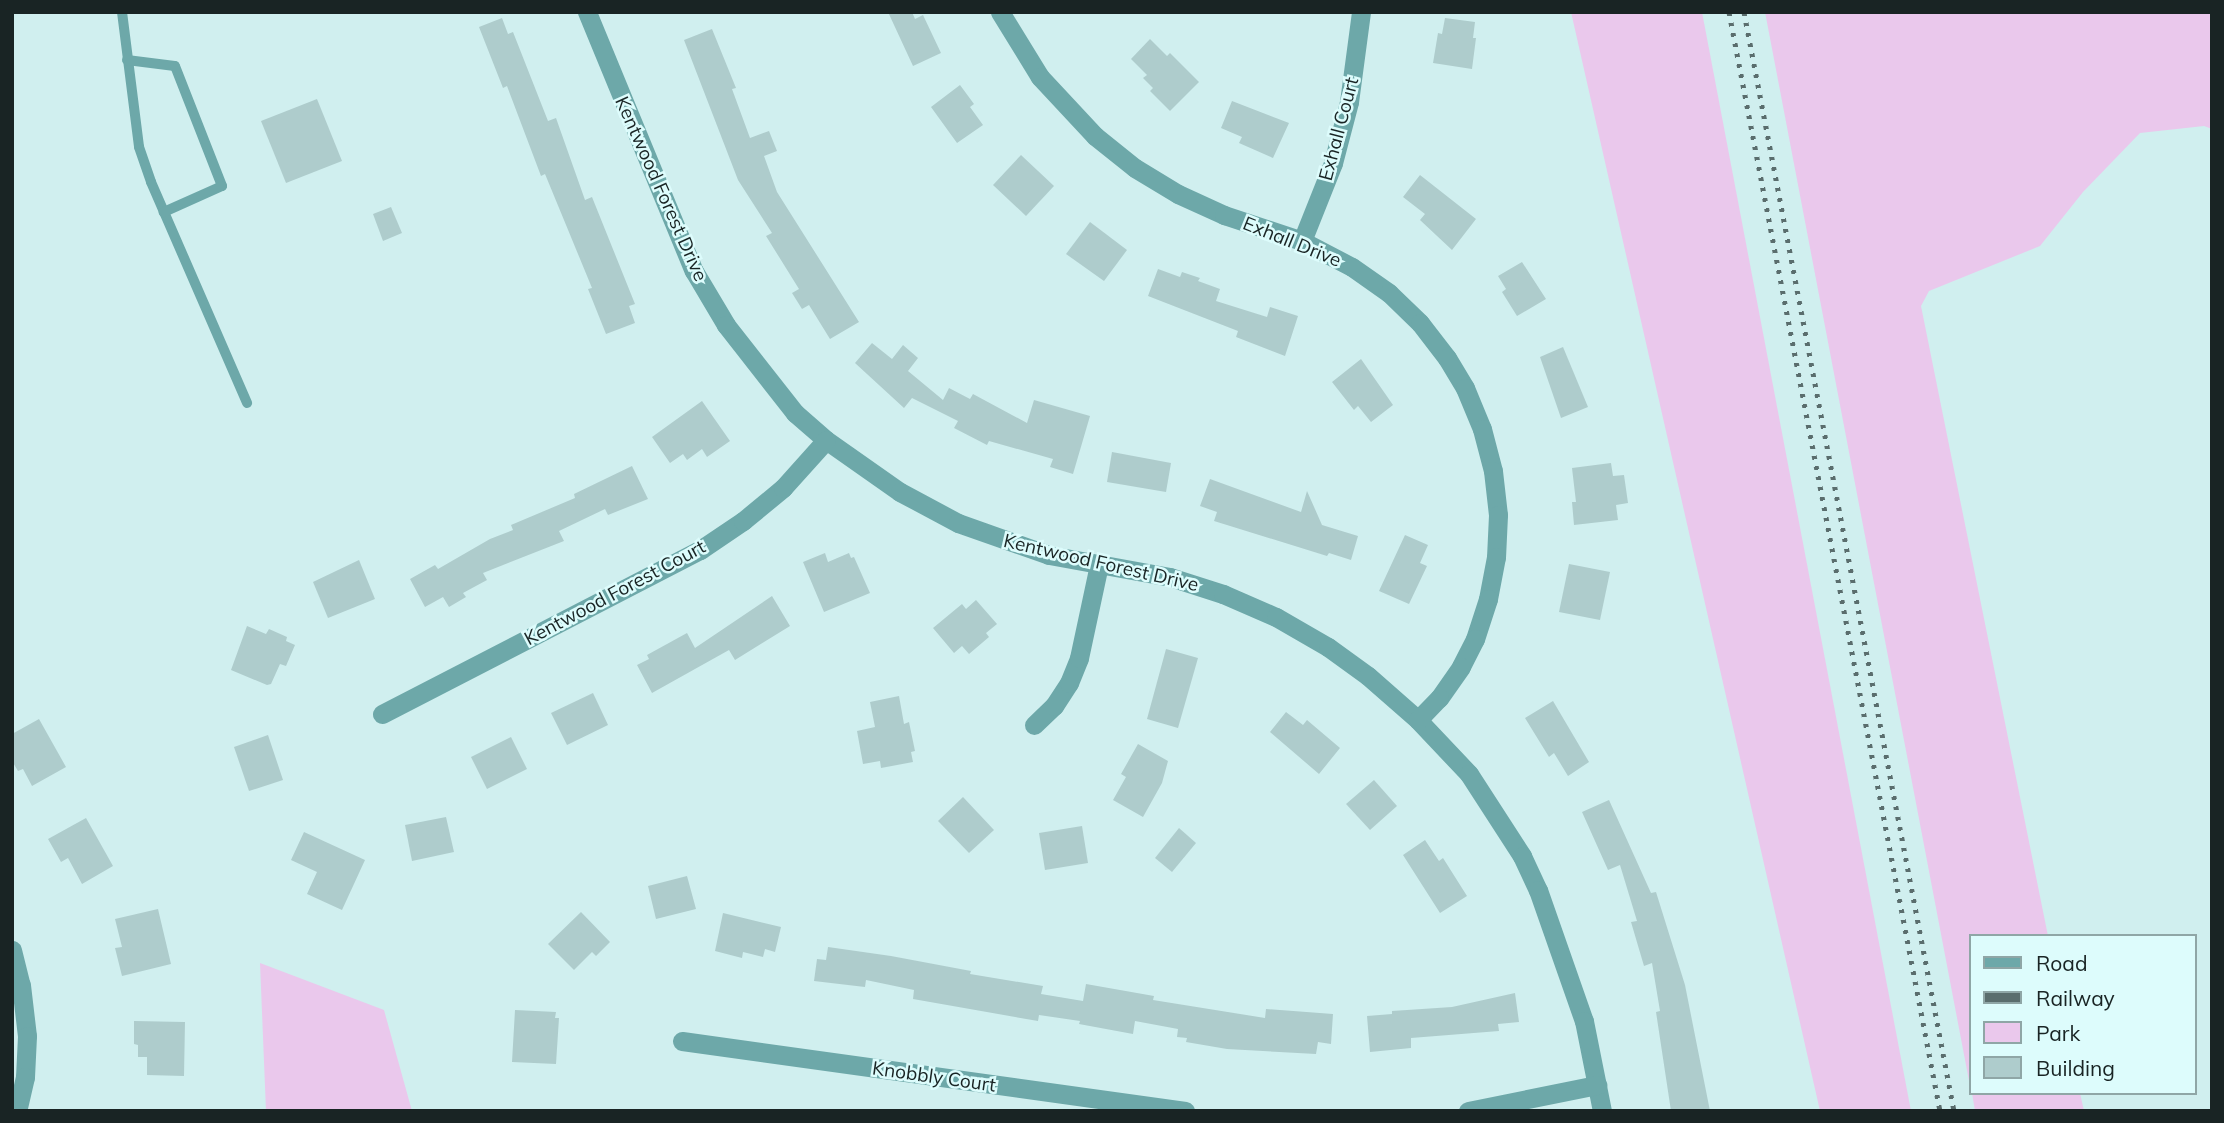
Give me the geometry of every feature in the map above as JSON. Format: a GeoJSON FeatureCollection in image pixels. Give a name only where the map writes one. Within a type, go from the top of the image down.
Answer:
{"type":"FeatureCollection","features":[{"type":"Feature","properties":{"kind":"street","name":"Kentwood Forest Drive"},"geometry":{"type":"LineString","coordinates":[[587,12],[694,271],[726,325],[755,366],[795,414],[826,440],[900,492],[958,523],[1049,555],[1170,577],[1223,594],[1276,617],[1328,647],[1418,720],[1471,777],[1522,856],[1561,948],[1584,1021],[1602,1111]]}},
{"type":"Feature","properties":{"kind":"street","name":"Exhall Drive"},"geometry":{"type":"LineString","coordinates":[[1000,12],[1040,77],[1067,108],[1135,168],[1178,194],[1302,242],[1352,267],[1389,293],[1420,323],[1447,358],[1465,388],[1482,429],[1493,471],[1496,557],[1488,599],[1475,639],[1461,667],[1439,698],[1418,720]]}},
{"type":"Feature","properties":{"kind":"street","name":"Exhall Court"},"geometry":{"type":"LineString","coordinates":[[1302,242],[1333,163],[1349,102],[1361,12]]}},
{"type":"Feature","properties":{"kind":"street","name":"Kentwood Forest Court"},"geometry":{"type":"LineString","coordinates":[[382,714],[700,550],[744,521],[783,488],[826,440]]}},
{"type":"Feature","properties":{"kind":"street"},"geometry":{"type":"LineString","coordinates":[[1034,724],[1054,706],[1069,683],[1079,658],[1099,565]]}},
{"type":"Feature","properties":{"kind":"street"},"geometry":{"type":"LineString","coordinates":[[12,950],[21,985],[27,1036],[25,1077],[17,1111]]}},
{"type":"Feature","properties":{"kind":"street","name":"Knobbly Court"},"geometry":{"type":"LineString","coordinates":[[682,1041],[1185,1111]]}},
{"type":"Feature","properties":{"kind":"street"},"geometry":{"type":"LineString","coordinates":[[1468,1111],[1597,1085]]}},
{"type":"Feature","properties":{"kind":"lane"},"geometry":{"type":"LineString","coordinates":[[122,12],[139,147],[164,212],[247,403]]}},
{"type":"Feature","properties":{"kind":"lane"},"geometry":{"type":"LineString","coordinates":[[127,60],[176,66],[222,186],[164,212]]}},
{"type":"Feature","properties":{"kind":"green space"},"geometry":{"type":"Polygon","coordinates":[[[1571,12],[1702,12],[1911,1111],[1820,1111],[1571,12]]]}},
{"type":"Feature","properties":{"kind":"green space"},"geometry":{"type":"Polygon","coordinates":[[[1765,12],[2212,12],[2212,129],[2204,126],[2140,133],[2083,192],[2040,246],[1929,291],[1921,306],[2048,934],[1968,934],[1968,1076],[1765,12]]]}},
{"type":"Feature","properties":{"kind":"green space"},"geometry":{"type":"Polygon","coordinates":[[[260,963],[384,1010],[412,1111],[266,1111],[260,963]]]}},
{"type":"Feature","properties":{"kind":"green space"},"geometry":{"type":"Polygon","coordinates":[[[1972,1095],[2080,1095],[2084,1111],[1975,1111],[1972,1095]]]}},
{"type":"Feature","properties":{"kind":"building"},"geometry":{"type":"Polygon","coordinates":[[[888,12],[912,12],[915,19],[923,15],[941,53],[913,66],[888,12]]]}},
{"type":"Feature","properties":{"kind":"building"},"geometry":{"type":"Polygon","coordinates":[[[502,18],[508,34],[513,32],[548,121],[556,118],[585,200],[592,197],[635,304],[629,306],[635,323],[606,334],[588,289],[592,288],[545,174],[541,176],[507,86],[503,88],[479,27],[502,18]]]}},
{"type":"Feature","properties":{"kind":"building"},"geometry":{"type":"Polygon","coordinates":[[[1445,18],[1475,22],[1472,69],[1433,63],[1438,33],[1442,34],[1445,18]]]}},
{"type":"Feature","properties":{"kind":"building"},"geometry":{"type":"Polygon","coordinates":[[[712,29],[736,88],[732,89],[750,138],[769,131],[777,151],[764,156],[777,192],[859,322],[830,339],[809,305],[802,309],[792,293],[799,289],[766,236],[772,233],[738,180],[684,40],[712,29]]]}},
{"type":"Feature","properties":{"kind":"building"},"geometry":{"type":"Polygon","coordinates":[[[1150,39],[1167,56],[1170,53],[1199,82],[1170,111],[1150,91],[1153,88],[1143,78],[1147,75],[1131,59],[1150,39]]]}},
{"type":"Feature","properties":{"kind":"building"},"geometry":{"type":"Polygon","coordinates":[[[960,85],[974,104],[970,107],[983,125],[957,143],[931,107],[960,85]]]}},
{"type":"Feature","properties":{"kind":"building"},"geometry":{"type":"Polygon","coordinates":[[[317,99],[342,161],[286,183],[261,121],[317,99]]]}},
{"type":"Feature","properties":{"kind":"building"},"geometry":{"type":"Polygon","coordinates":[[[1232,101],[1289,123],[1273,158],[1239,143],[1242,137],[1221,128],[1232,101]]]}},
{"type":"Feature","properties":{"kind":"building"},"geometry":{"type":"Polygon","coordinates":[[[1021,155],[1054,186],[1026,216],[993,185],[1021,155]]]}},
{"type":"Feature","properties":{"kind":"building"},"geometry":{"type":"Polygon","coordinates":[[[1420,175],[1476,219],[1452,250],[1420,220],[1425,214],[1403,197],[1420,175]]]}},
{"type":"Feature","properties":{"kind":"building"},"geometry":{"type":"Polygon","coordinates":[[[391,207],[402,233],[383,241],[373,214],[391,207]]]}},
{"type":"Feature","properties":{"kind":"building"},"geometry":{"type":"Polygon","coordinates":[[[1090,222],[1127,250],[1104,281],[1066,254],[1090,222]]]}},
{"type":"Feature","properties":{"kind":"building"},"geometry":{"type":"Polygon","coordinates":[[[1522,262],[1546,299],[1517,316],[1502,292],[1506,289],[1498,276],[1522,262]]]}},
{"type":"Feature","properties":{"kind":"building"},"geometry":{"type":"Polygon","coordinates":[[[1158,269],[1180,277],[1182,272],[1220,289],[1216,301],[1267,317],[1270,307],[1298,316],[1285,356],[1236,337],[1238,331],[1148,296],[1158,269]]]}},
{"type":"Feature","properties":{"kind":"building"},"geometry":{"type":"Polygon","coordinates":[[[872,343],[892,359],[903,345],[918,358],[908,371],[943,400],[949,388],[970,399],[973,394],[1027,423],[1034,400],[1090,416],[1073,474],[1050,467],[1053,459],[989,441],[987,445],[954,428],[958,421],[912,398],[904,408],[855,363],[872,343]]]}},
{"type":"Feature","properties":{"kind":"building"},"geometry":{"type":"Polygon","coordinates":[[[1563,347],[1588,407],[1561,418],[1540,357],[1563,347]]]}},
{"type":"Feature","properties":{"kind":"building"},"geometry":{"type":"Polygon","coordinates":[[[1361,359],[1393,405],[1371,422],[1358,406],[1354,410],[1332,382],[1361,359]]]}},
{"type":"Feature","properties":{"kind":"building"},"geometry":{"type":"Polygon","coordinates":[[[702,401],[730,441],[707,457],[702,449],[687,460],[683,454],[670,463],[652,437],[702,401]]]}},
{"type":"Feature","properties":{"kind":"building"},"geometry":{"type":"Polygon","coordinates":[[[1112,452],[1171,463],[1166,492],[1107,482],[1112,452]]]}},
{"type":"Feature","properties":{"kind":"building"},"geometry":{"type":"Polygon","coordinates":[[[1611,463],[1613,476],[1624,475],[1628,503],[1616,505],[1618,520],[1574,525],[1572,502],[1576,502],[1572,468],[1611,463]]]}},
{"type":"Feature","properties":{"kind":"building"},"geometry":{"type":"Polygon","coordinates":[[[632,466],[648,499],[608,515],[605,509],[559,531],[564,541],[483,573],[487,580],[463,593],[466,597],[449,607],[443,597],[425,607],[410,579],[435,565],[438,569],[490,539],[513,530],[511,525],[575,498],[574,494],[632,466]]]}},
{"type":"Feature","properties":{"kind":"building"},"geometry":{"type":"Polygon","coordinates":[[[1210,479],[1301,512],[1307,491],[1322,525],[1358,536],[1351,560],[1329,553],[1327,556],[1214,521],[1217,512],[1200,506],[1210,479]]]}},
{"type":"Feature","properties":{"kind":"building"},"geometry":{"type":"Polygon","coordinates":[[[1405,535],[1428,545],[1420,563],[1427,566],[1409,604],[1379,591],[1405,535]]]}},
{"type":"Feature","properties":{"kind":"building"},"geometry":{"type":"Polygon","coordinates":[[[825,553],[828,562],[849,553],[851,558],[854,557],[870,593],[824,612],[803,562],[825,553]]]}},
{"type":"Feature","properties":{"kind":"building"},"geometry":{"type":"Polygon","coordinates":[[[359,560],[375,599],[328,618],[313,582],[359,560]]]}},
{"type":"Feature","properties":{"kind":"building"},"geometry":{"type":"Polygon","coordinates":[[[1569,564],[1610,572],[1600,620],[1559,612],[1569,564]]]}},
{"type":"Feature","properties":{"kind":"building"},"geometry":{"type":"Polygon","coordinates":[[[772,596],[790,626],[735,660],[729,650],[652,693],[637,665],[649,659],[647,655],[687,633],[695,648],[772,596]]]}},
{"type":"Feature","properties":{"kind":"building"},"geometry":{"type":"Polygon","coordinates":[[[976,600],[997,624],[986,633],[989,637],[969,654],[962,646],[954,653],[933,628],[962,604],[966,609],[976,600]]]}},
{"type":"Feature","properties":{"kind":"building"},"geometry":{"type":"Polygon","coordinates":[[[247,626],[266,634],[269,629],[287,637],[286,641],[295,645],[286,666],[280,664],[271,684],[267,685],[231,670],[247,626]]]}},
{"type":"Feature","properties":{"kind":"building"},"geometry":{"type":"Polygon","coordinates":[[[1166,649],[1198,658],[1178,728],[1147,719],[1166,649]]]}},
{"type":"Feature","properties":{"kind":"building"},"geometry":{"type":"Polygon","coordinates":[[[593,693],[608,725],[567,745],[551,713],[593,693]]]}},
{"type":"Feature","properties":{"kind":"building"},"geometry":{"type":"Polygon","coordinates":[[[899,696],[904,724],[909,722],[915,751],[911,752],[913,762],[881,768],[880,761],[863,764],[857,731],[875,727],[870,702],[899,696]]]}},
{"type":"Feature","properties":{"kind":"building"},"geometry":{"type":"Polygon","coordinates":[[[1553,701],[1589,762],[1568,776],[1554,753],[1549,757],[1525,718],[1553,701]]]}},
{"type":"Feature","properties":{"kind":"building"},"geometry":{"type":"Polygon","coordinates":[[[1286,712],[1303,725],[1307,720],[1340,748],[1319,774],[1270,732],[1286,712]]]}},
{"type":"Feature","properties":{"kind":"building"},"geometry":{"type":"Polygon","coordinates":[[[39,719],[66,767],[32,786],[23,769],[18,771],[12,761],[12,734],[39,719]]]}},
{"type":"Feature","properties":{"kind":"building"},"geometry":{"type":"Polygon","coordinates":[[[268,735],[283,780],[249,791],[234,747],[268,735]]]}},
{"type":"Feature","properties":{"kind":"building"},"geometry":{"type":"Polygon","coordinates":[[[511,737],[527,769],[487,789],[471,757],[511,737]]]}},
{"type":"Feature","properties":{"kind":"building"},"geometry":{"type":"Polygon","coordinates":[[[1138,744],[1168,761],[1162,783],[1143,817],[1113,800],[1126,777],[1121,774],[1138,744]]]}},
{"type":"Feature","properties":{"kind":"building"},"geometry":{"type":"Polygon","coordinates":[[[1374,780],[1397,806],[1370,830],[1346,804],[1374,780]]]}},
{"type":"Feature","properties":{"kind":"building"},"geometry":{"type":"Polygon","coordinates":[[[963,797],[994,830],[969,853],[938,821],[963,797]]]}},
{"type":"Feature","properties":{"kind":"building"},"geometry":{"type":"Polygon","coordinates":[[[1609,800],[1651,893],[1656,892],[1685,985],[1710,1111],[1671,1111],[1656,1012],[1660,1011],[1652,963],[1644,966],[1631,922],[1637,921],[1620,865],[1608,870],[1582,812],[1609,800]]]}},
{"type":"Feature","properties":{"kind":"building"},"geometry":{"type":"Polygon","coordinates":[[[446,817],[454,852],[412,861],[405,825],[446,817]]]}},
{"type":"Feature","properties":{"kind":"building"},"geometry":{"type":"Polygon","coordinates":[[[86,818],[113,866],[82,884],[68,858],[61,862],[48,839],[86,818]]]}},
{"type":"Feature","properties":{"kind":"building"},"geometry":{"type":"Polygon","coordinates":[[[1082,826],[1088,863],[1045,870],[1039,833],[1082,826]]]}},
{"type":"Feature","properties":{"kind":"building"},"geometry":{"type":"Polygon","coordinates":[[[1179,828],[1196,843],[1172,872],[1155,858],[1179,828]]]}},
{"type":"Feature","properties":{"kind":"building"},"geometry":{"type":"Polygon","coordinates":[[[304,832],[365,860],[342,910],[307,894],[317,872],[291,860],[304,832]]]}},
{"type":"Feature","properties":{"kind":"building"},"geometry":{"type":"Polygon","coordinates":[[[1425,840],[1439,861],[1443,858],[1467,896],[1440,913],[1403,855],[1425,840]]]}},
{"type":"Feature","properties":{"kind":"building"},"geometry":{"type":"Polygon","coordinates":[[[687,876],[696,909],[656,919],[648,886],[687,876]]]}},
{"type":"Feature","properties":{"kind":"building"},"geometry":{"type":"Polygon","coordinates":[[[158,909],[171,964],[122,976],[115,948],[122,947],[115,919],[158,909]]]}},
{"type":"Feature","properties":{"kind":"building"},"geometry":{"type":"Polygon","coordinates":[[[581,912],[610,942],[596,956],[592,952],[574,970],[548,944],[581,912]]]}},
{"type":"Feature","properties":{"kind":"building"},"geometry":{"type":"Polygon","coordinates":[[[723,913],[781,927],[775,952],[765,949],[763,957],[743,952],[742,958],[715,951],[723,913]]]}},
{"type":"Feature","properties":{"kind":"building"},"geometry":{"type":"Polygon","coordinates":[[[828,947],[891,956],[971,971],[970,974],[1043,986],[1041,994],[1083,1001],[1086,984],[1154,996],[1153,1000],[1265,1018],[1266,1009],[1333,1014],[1331,1044],[1318,1042],[1316,1054],[1227,1049],[1186,1042],[1187,1038],[1177,1037],[1178,1029],[1135,1021],[1133,1034],[1079,1024],[1080,1021],[1039,1015],[1038,1021],[913,999],[914,990],[866,980],[865,987],[814,981],[817,959],[826,960],[828,947]]]}},
{"type":"Feature","properties":{"kind":"building"},"geometry":{"type":"Polygon","coordinates":[[[1515,993],[1519,1022],[1498,1024],[1499,1031],[1411,1038],[1411,1048],[1370,1052],[1367,1016],[1392,1014],[1392,1011],[1452,1007],[1515,993]]]}},
{"type":"Feature","properties":{"kind":"building"},"geometry":{"type":"Polygon","coordinates":[[[515,1010],[556,1012],[555,1018],[559,1018],[556,1064],[512,1062],[515,1010]]]}},
{"type":"Feature","properties":{"kind":"building"},"geometry":{"type":"Polygon","coordinates":[[[134,1021],[185,1022],[184,1076],[147,1075],[147,1057],[138,1057],[138,1045],[134,1044],[134,1021]]]}},
{"type":"Feature","properties":{"kind":"railway"},"geometry":{"type":"LineString","coordinates":[[1729,12],[1940,1111]]}},
{"type":"Feature","properties":{"kind":"railway"},"geometry":{"type":"LineString","coordinates":[[1744,12],[1954,1111]]}}]}
